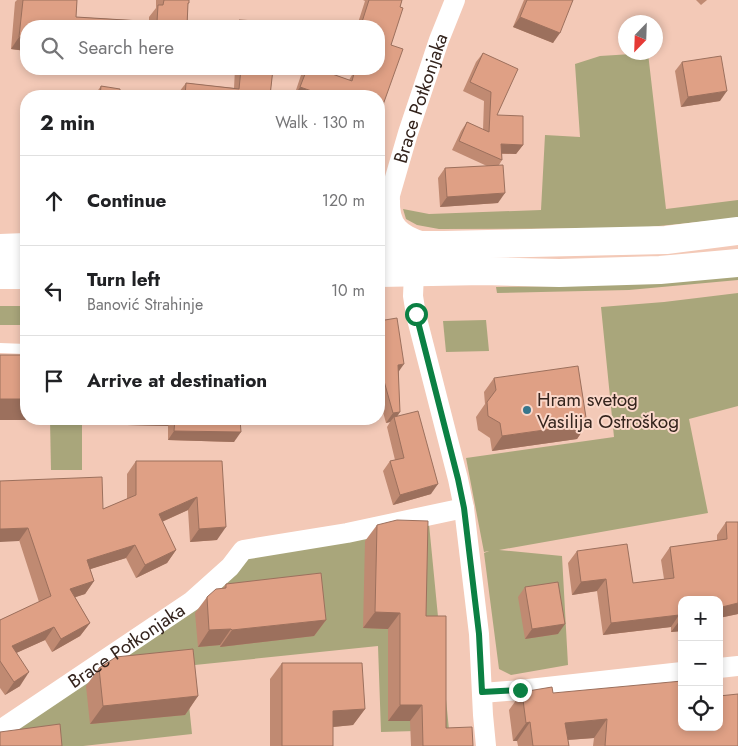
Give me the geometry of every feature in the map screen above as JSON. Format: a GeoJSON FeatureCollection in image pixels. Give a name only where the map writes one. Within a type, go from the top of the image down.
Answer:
{"type":"FeatureCollection","features":[{"type":"Feature","properties":{"kind":"main road"},"geometry":{"type":"LineString","coordinates":[[385,245],[666,240],[738,231]]}},
{"type":"Feature","properties":{"kind":"main road"},"geometry":{"type":"LineString","coordinates":[[0,248],[20,247]]}},
{"type":"Feature","properties":{"kind":"main road"},"geometry":{"type":"LineString","coordinates":[[385,273],[484,271],[559,273],[660,270],[738,263]]}},
{"type":"Feature","properties":{"kind":"main road"},"geometry":{"type":"LineString","coordinates":[[0,275],[20,275]]}},
{"type":"Feature","properties":{"kind":"street","name":"Brace Potkonjaka"},"geometry":{"type":"LineString","coordinates":[[385,213],[411,124],[439,40],[455,0]]}},
{"type":"Feature","properties":{"kind":"street","name":"Brace Potkonjaka"},"geometry":{"type":"LineString","coordinates":[[390,196],[390,210],[395,226],[422,241],[444,245]]}},
{"type":"Feature","properties":{"kind":"street"},"geometry":{"type":"LineString","coordinates":[[414,273],[413,296],[416,314],[464,508],[479,634],[486,746]]}},
{"type":"Feature","properties":{"kind":"street","name":"Brace Potkonjaka"},"geometry":{"type":"LineString","coordinates":[[0,730],[192,601],[230,567],[242,550],[346,533],[464,508]]}},
{"type":"Feature","properties":{"kind":"street"},"geometry":{"type":"LineString","coordinates":[[723,668],[738,666]]}},
{"type":"Feature","properties":{"kind":"street"},"geometry":{"type":"LineString","coordinates":[[482,692],[520,690],[678,672]]}},
{"type":"Feature","properties":{"kind":"lane"},"geometry":{"type":"LineString","coordinates":[[0,348],[20,349]]}},
{"type":"Feature","properties":{"kind":"shaded area"},"geometry":{"type":"Polygon","coordinates":[[[618,55],[618,60],[649,60],[666,209],[738,200],[738,218],[639,228],[439,229],[417,225],[406,219],[403,209],[429,214],[541,210],[545,135],[580,137],[575,64],[600,56],[618,55]]]}},
{"type":"Feature","properties":{"kind":"shaded area"},"geometry":{"type":"Polygon","coordinates":[[[738,273],[738,280],[629,290],[497,293],[496,287],[580,286],[738,273]]]}},
{"type":"Feature","properties":{"kind":"shaded area"},"geometry":{"type":"Polygon","coordinates":[[[738,293],[738,406],[689,419],[708,513],[499,550],[562,556],[568,665],[511,675],[499,669],[484,553],[489,551],[484,552],[466,458],[614,437],[601,307],[738,293]]]}},
{"type":"Feature","properties":{"kind":"shaded area"},"geometry":{"type":"Polygon","coordinates":[[[0,306],[20,306],[20,325],[0,325],[0,306]]]}},
{"type":"Feature","properties":{"kind":"shaded area"},"geometry":{"type":"Polygon","coordinates":[[[486,320],[489,351],[446,352],[443,321],[486,320]]]}},
{"type":"Feature","properties":{"kind":"shaded area"},"geometry":{"type":"Polygon","coordinates":[[[50,425],[82,425],[82,470],[51,470],[50,425]]]}},
{"type":"Feature","properties":{"kind":"shaded area"},"geometry":{"type":"Polygon","coordinates":[[[429,524],[449,730],[381,732],[378,646],[185,666],[192,734],[83,746],[0,746],[0,737],[249,553],[429,524]]]}},
{"type":"Feature","properties":{"kind":"building"},"geometry":{"type":"Polygon","coordinates":[[[23,0],[77,0],[76,17],[125,20],[21,20],[23,0]]]}},
{"type":"Feature","properties":{"kind":"building"},"geometry":{"type":"Polygon","coordinates":[[[164,0],[189,0],[187,20],[157,20],[158,5],[163,5],[164,0]]]}},
{"type":"Feature","properties":{"kind":"building"},"geometry":{"type":"Polygon","coordinates":[[[369,0],[402,0],[400,7],[403,8],[391,45],[403,49],[385,99],[385,90],[309,90],[300,87],[305,75],[335,75],[352,81],[354,75],[385,75],[385,20],[363,20],[369,0]]]}},
{"type":"Feature","properties":{"kind":"building"},"geometry":{"type":"Polygon","coordinates":[[[527,0],[573,0],[560,33],[520,17],[527,0]]]}},
{"type":"Feature","properties":{"kind":"building"},"geometry":{"type":"Polygon","coordinates":[[[483,53],[518,69],[497,115],[523,116],[523,145],[501,144],[502,160],[459,141],[467,122],[489,132],[491,92],[470,82],[483,53]]]}},
{"type":"Feature","properties":{"kind":"building"},"geometry":{"type":"Polygon","coordinates":[[[721,56],[727,91],[688,97],[682,62],[721,56]]]}},
{"type":"Feature","properties":{"kind":"building"},"geometry":{"type":"Polygon","coordinates":[[[240,75],[272,75],[271,90],[185,90],[186,83],[239,89],[240,75]]]}},
{"type":"Feature","properties":{"kind":"building"},"geometry":{"type":"Polygon","coordinates":[[[101,86],[120,89],[120,90],[101,90],[101,86]]]}},
{"type":"Feature","properties":{"kind":"building"},"geometry":{"type":"Polygon","coordinates":[[[503,165],[505,193],[447,197],[445,168],[503,165]]]}},
{"type":"Feature","properties":{"kind":"building"},"geometry":{"type":"Polygon","coordinates":[[[397,318],[404,364],[398,365],[400,412],[393,413],[385,385],[385,320],[397,318]]]}},
{"type":"Feature","properties":{"kind":"building"},"geometry":{"type":"Polygon","coordinates":[[[0,355],[20,355],[20,399],[0,399],[0,355]]]}},
{"type":"Feature","properties":{"kind":"building","name":"Hram svetog Vasilija Ostroškog"},"geometry":{"type":"Polygon","coordinates":[[[578,366],[587,424],[502,436],[500,423],[488,416],[487,402],[496,390],[494,378],[578,366]]]}},
{"type":"Feature","properties":{"kind":"building"},"geometry":{"type":"Polygon","coordinates":[[[418,411],[438,484],[400,495],[390,461],[404,458],[394,417],[418,411]]]}},
{"type":"Feature","properties":{"kind":"building"},"geometry":{"type":"Polygon","coordinates":[[[174,425],[240,425],[241,432],[174,431],[174,425]]]}},
{"type":"Feature","properties":{"kind":"building"},"geometry":{"type":"Polygon","coordinates":[[[136,461],[222,461],[226,527],[199,529],[197,497],[159,514],[176,550],[145,565],[135,545],[87,560],[94,581],[70,589],[90,623],[61,639],[54,627],[12,646],[29,672],[14,682],[0,661],[0,620],[51,596],[28,528],[0,529],[0,481],[102,477],[103,509],[136,495],[136,461]]]}},
{"type":"Feature","properties":{"kind":"building"},"geometry":{"type":"Polygon","coordinates":[[[397,520],[428,521],[426,616],[446,616],[446,728],[472,727],[473,746],[423,746],[422,705],[400,705],[400,613],[375,612],[377,525],[397,520]]]}},
{"type":"Feature","properties":{"kind":"building"},"geometry":{"type":"Polygon","coordinates":[[[726,522],[738,522],[738,603],[723,607],[723,596],[678,596],[678,615],[611,623],[606,579],[581,582],[577,551],[627,544],[633,583],[674,578],[670,547],[727,539],[726,522]]]}},
{"type":"Feature","properties":{"kind":"building"},"geometry":{"type":"Polygon","coordinates":[[[321,573],[326,620],[232,630],[209,630],[207,597],[216,589],[226,588],[226,584],[321,573]]]}},
{"type":"Feature","properties":{"kind":"building"},"geometry":{"type":"Polygon","coordinates":[[[558,582],[565,624],[532,629],[525,587],[558,582]]]}},
{"type":"Feature","properties":{"kind":"building"},"geometry":{"type":"Polygon","coordinates":[[[193,649],[198,696],[103,706],[99,668],[116,657],[193,649]]]}},
{"type":"Feature","properties":{"kind":"building"},"geometry":{"type":"Polygon","coordinates":[[[282,663],[362,663],[365,709],[333,711],[333,746],[282,746],[282,663]]]}},
{"type":"Feature","properties":{"kind":"building"},"geometry":{"type":"Polygon","coordinates":[[[678,681],[678,731],[723,731],[723,696],[738,694],[738,746],[605,746],[607,719],[565,723],[569,746],[533,746],[530,722],[526,723],[522,692],[552,687],[553,693],[678,681]]]}},
{"type":"Feature","properties":{"kind":"building"},"geometry":{"type":"Polygon","coordinates":[[[60,724],[62,746],[0,746],[0,732],[60,724]]]}},
{"type":"Feature","properties":{"kind":"place","name":"Hram svetog Vasilija Ostroškog"},"geometry":{"type":"Point","coordinates":[527,410]}},
{"type":"Feature","properties":{"kind":"route"},"geometry":{"type":"LineString","coordinates":[[416,314],[464,508],[479,634],[482,692],[520,690]]}}]}
